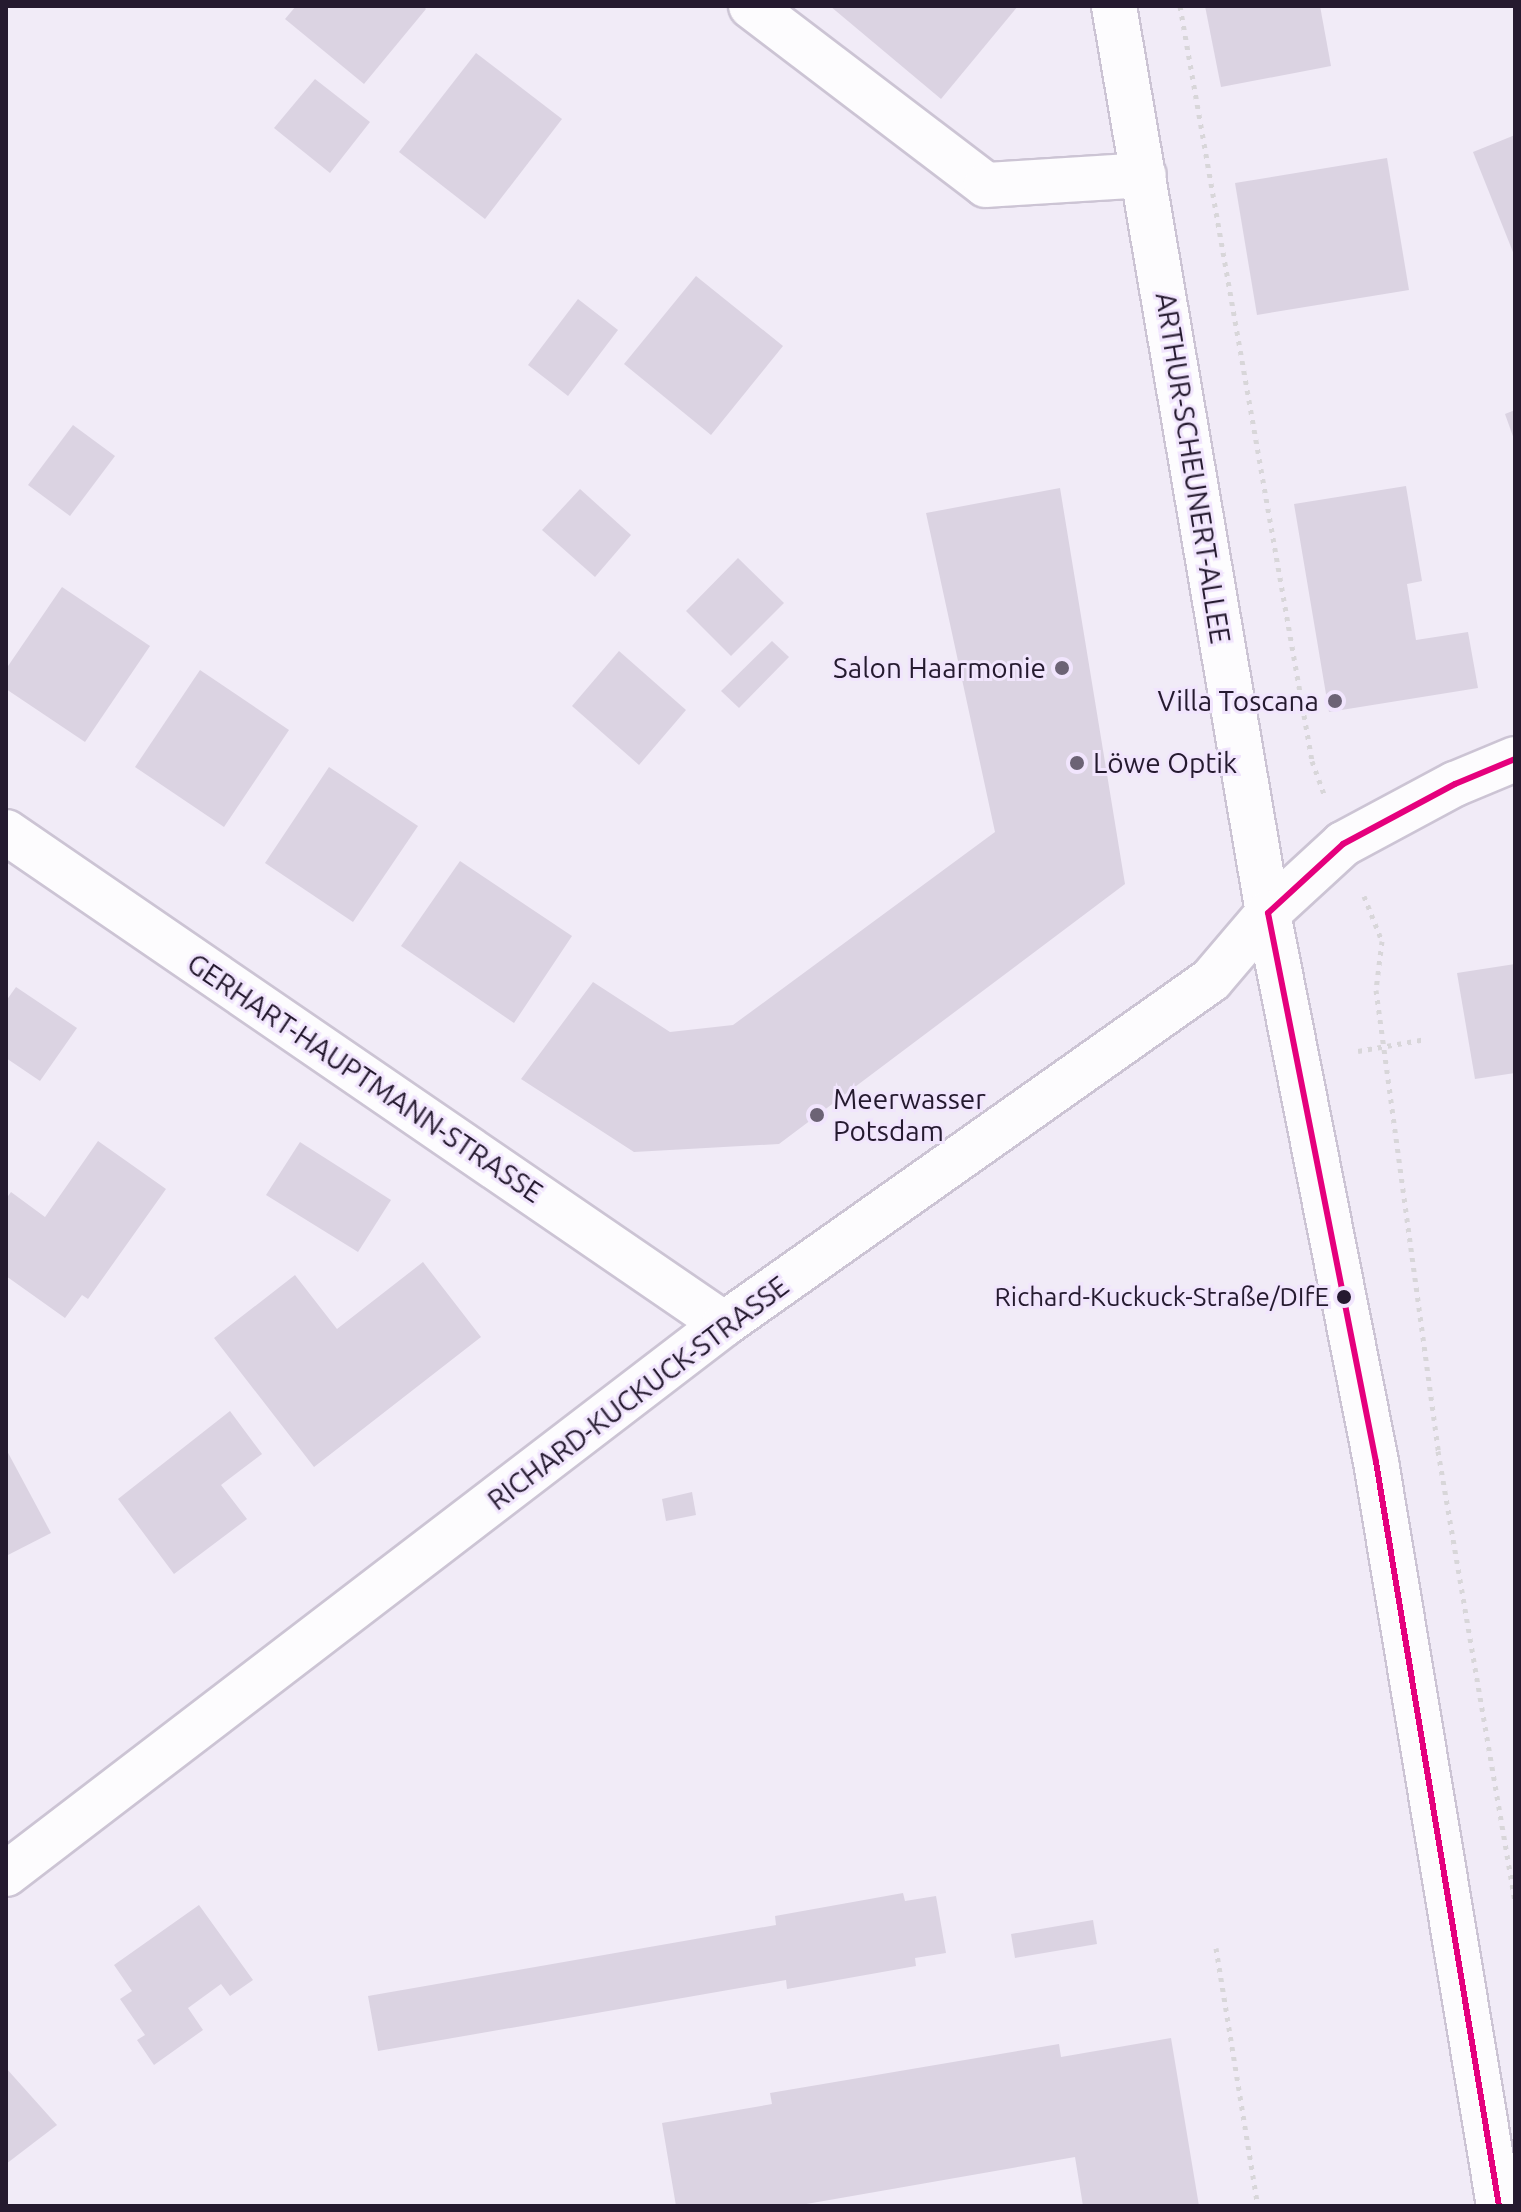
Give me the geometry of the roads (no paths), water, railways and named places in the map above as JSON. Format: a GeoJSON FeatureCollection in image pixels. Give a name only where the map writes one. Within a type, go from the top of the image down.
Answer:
{"type":"FeatureCollection","features":[{"type":"Feature","properties":{"kind":"street"},"geometry":{"type":"LineString","coordinates":[[751,6],[986,185],[1144,175]]}},
{"type":"Feature","properties":{"kind":"street","name":"ARTHUR-SCHEUNERT-ALLEE"},"geometry":{"type":"LineString","coordinates":[[1114,6],[1268,913],[1379,1477],[1499,2206]]}},
{"type":"Feature","properties":{"kind":"street","name":"RICHARD-KUCKUCK-STRASSE"},"geometry":{"type":"LineString","coordinates":[[6,1874],[724,1324],[1211,980],[1268,913],[1343,844],[1455,784],[1515,759]]}},
{"type":"Feature","properties":{"kind":"street","name":"GERHART-HAUPTMANN-STRASSE"},"geometry":{"type":"LineString","coordinates":[[6,832],[724,1324]]}},
{"type":"Feature","properties":{"kind":"place","name":"Salon Haarmonie"},"geometry":{"type":"Point","coordinates":[1062,668]}},
{"type":"Feature","properties":{"kind":"place","name":"Villa Toscana"},"geometry":{"type":"Point","coordinates":[1335,701]}},
{"type":"Feature","properties":{"kind":"place","name":"Löwe Optik"},"geometry":{"type":"Point","coordinates":[1077,763]}},
{"type":"Feature","properties":{"kind":"place","name":"Meerwasser Potsdam"},"geometry":{"type":"Point","coordinates":[817,1115]}},
{"type":"Feature","properties":{"kind":"place","name":"Richard-Kuckuck-Straße/DIfE"},"geometry":{"type":"Point","coordinates":[1344,1297]}}]}
